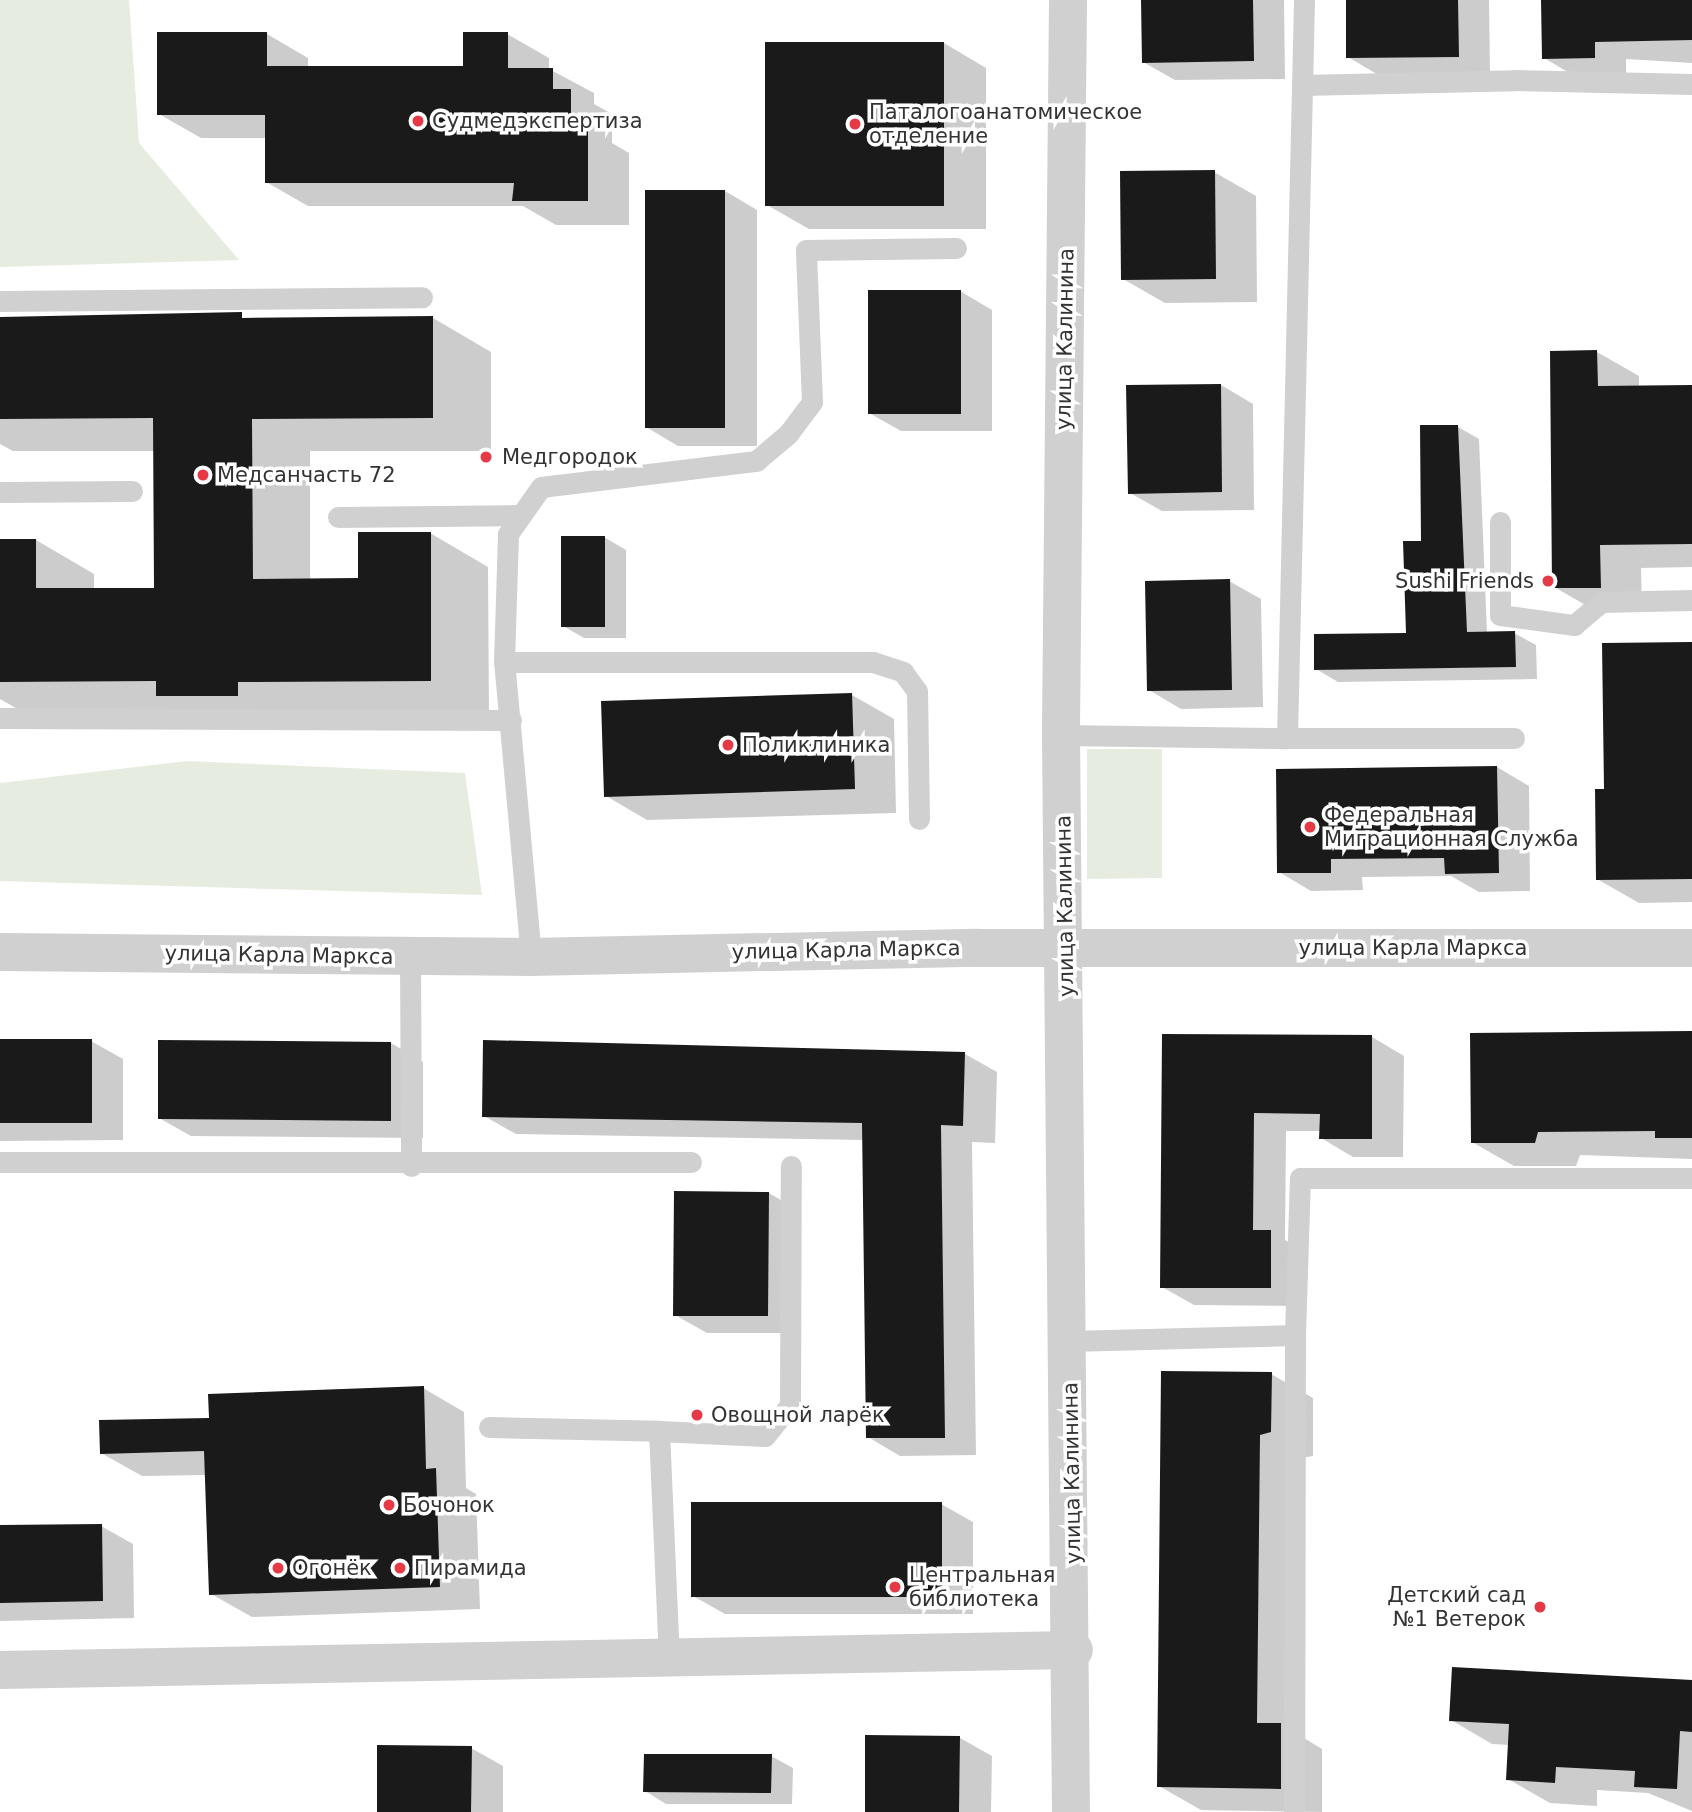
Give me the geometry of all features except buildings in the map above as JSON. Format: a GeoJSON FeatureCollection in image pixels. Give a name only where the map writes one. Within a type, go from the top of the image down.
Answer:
{"type":"FeatureCollection","features":[{"type":"Feature","properties":{"kind":"street","name":"улица Калинина"},"geometry":{"type":"LineString","coordinates":[[1068,0],[1061,736],[1074,1650],[1071,1812]]}},
{"type":"Feature","properties":{"kind":"street","name":"улица Карла Маркса"},"geometry":{"type":"LineString","coordinates":[[0,952],[531,957],[1066,949],[1692,948]]}},
{"type":"Feature","properties":{"kind":"street"},"geometry":{"type":"LineString","coordinates":[[0,1670],[669,1660],[1074,1650]]}},
{"type":"Feature","properties":{"kind":"lane"},"geometry":{"type":"LineString","coordinates":[[1287,738],[1304,0]]}},
{"type":"Feature","properties":{"kind":"lane"},"geometry":{"type":"LineString","coordinates":[[1302,85],[1515,79],[1692,84]]}},
{"type":"Feature","properties":{"kind":"lane"},"geometry":{"type":"LineString","coordinates":[[531,957],[504,662],[508,534],[541,487],[756,461],[788,434],[812,402],[806,250],[956,248]]}},
{"type":"Feature","properties":{"kind":"lane"},"geometry":{"type":"LineString","coordinates":[[0,301],[422,298]]}},
{"type":"Feature","properties":{"kind":"lane"},"geometry":{"type":"LineString","coordinates":[[0,492],[132,491]]}},
{"type":"Feature","properties":{"kind":"lane"},"geometry":{"type":"LineString","coordinates":[[338,517],[521,515]]}},
{"type":"Feature","properties":{"kind":"lane"},"geometry":{"type":"LineString","coordinates":[[1500,522],[1500,615],[1574,625],[1601,602],[1692,600]]}},
{"type":"Feature","properties":{"kind":"lane"},"geometry":{"type":"LineString","coordinates":[[504,662],[873,662],[903,672],[917,691],[919,819]]}},
{"type":"Feature","properties":{"kind":"lane"},"geometry":{"type":"LineString","coordinates":[[0,718],[511,720]]}},
{"type":"Feature","properties":{"kind":"lane"},"geometry":{"type":"LineString","coordinates":[[1061,736],[1514,738]]}},
{"type":"Feature","properties":{"kind":"lane"},"geometry":{"type":"LineString","coordinates":[[410,956],[411,1166]]}},
{"type":"Feature","properties":{"kind":"lane"},"geometry":{"type":"LineString","coordinates":[[0,1182],[0,1162],[411,1166],[691,1162]]}},
{"type":"Feature","properties":{"kind":"lane"},"geometry":{"type":"LineString","coordinates":[[489,1427],[765,1436],[790,1405],[791,1166]]}},
{"type":"Feature","properties":{"kind":"lane"},"geometry":{"type":"LineString","coordinates":[[1294,1812],[1296,1335],[1300,1178],[1692,1178]]}},
{"type":"Feature","properties":{"kind":"lane"},"geometry":{"type":"LineString","coordinates":[[1070,1341],[1296,1335]]}},
{"type":"Feature","properties":{"kind":"lane"},"geometry":{"type":"LineString","coordinates":[[659,1431],[669,1660]]}},
{"type":"Feature","properties":{"kind":"shaded area"},"geometry":{"type":"Polygon","coordinates":[[[0,0],[129,0],[139,143],[239,260],[0,267],[0,0]]]}},
{"type":"Feature","properties":{"kind":"shaded area"},"geometry":{"type":"Polygon","coordinates":[[[1087,749],[1162,749],[1162,878],[1087,879],[1087,749]]]}},
{"type":"Feature","properties":{"kind":"shaded area"},"geometry":{"type":"Polygon","coordinates":[[[187,761],[465,773],[482,895],[0,881],[0,783],[187,761]]]}},
{"type":"Feature","properties":{"kind":"place","name":"Судмедэкспертиза"},"geometry":{"type":"Point","coordinates":[418,121]}},
{"type":"Feature","properties":{"kind":"place","name":"Паталогоанатомическое отделение"},"geometry":{"type":"Point","coordinates":[855,124]}},
{"type":"Feature","properties":{"kind":"place","name":"Медгородок"},"geometry":{"type":"Point","coordinates":[486,457]}},
{"type":"Feature","properties":{"kind":"place","name":"Медсанчасть 72"},"geometry":{"type":"Point","coordinates":[203,475]}},
{"type":"Feature","properties":{"kind":"place","name":"Sushi Friends"},"geometry":{"type":"Point","coordinates":[1548,581]}},
{"type":"Feature","properties":{"kind":"place","name":"Поликлиника"},"geometry":{"type":"Point","coordinates":[728,745]}},
{"type":"Feature","properties":{"kind":"place","name":"Федеральная Миграционная Служба"},"geometry":{"type":"Point","coordinates":[1310,827]}},
{"type":"Feature","properties":{"kind":"place","name":"Овощной ларёк"},"geometry":{"type":"Point","coordinates":[697,1415]}},
{"type":"Feature","properties":{"kind":"place","name":"Бочoнок"},"geometry":{"type":"Point","coordinates":[389,1505]}},
{"type":"Feature","properties":{"kind":"place","name":"Огонёк"},"geometry":{"type":"Point","coordinates":[278,1568]}},
{"type":"Feature","properties":{"kind":"place","name":"Пирамида"},"geometry":{"type":"Point","coordinates":[400,1568]}},
{"type":"Feature","properties":{"kind":"place","name":"Центральная библиотека"},"geometry":{"type":"Point","coordinates":[895,1587]}},
{"type":"Feature","properties":{"kind":"place","name":"Детский сад №1 Ветерок"},"geometry":{"type":"Point","coordinates":[1540,1607]}}]}
